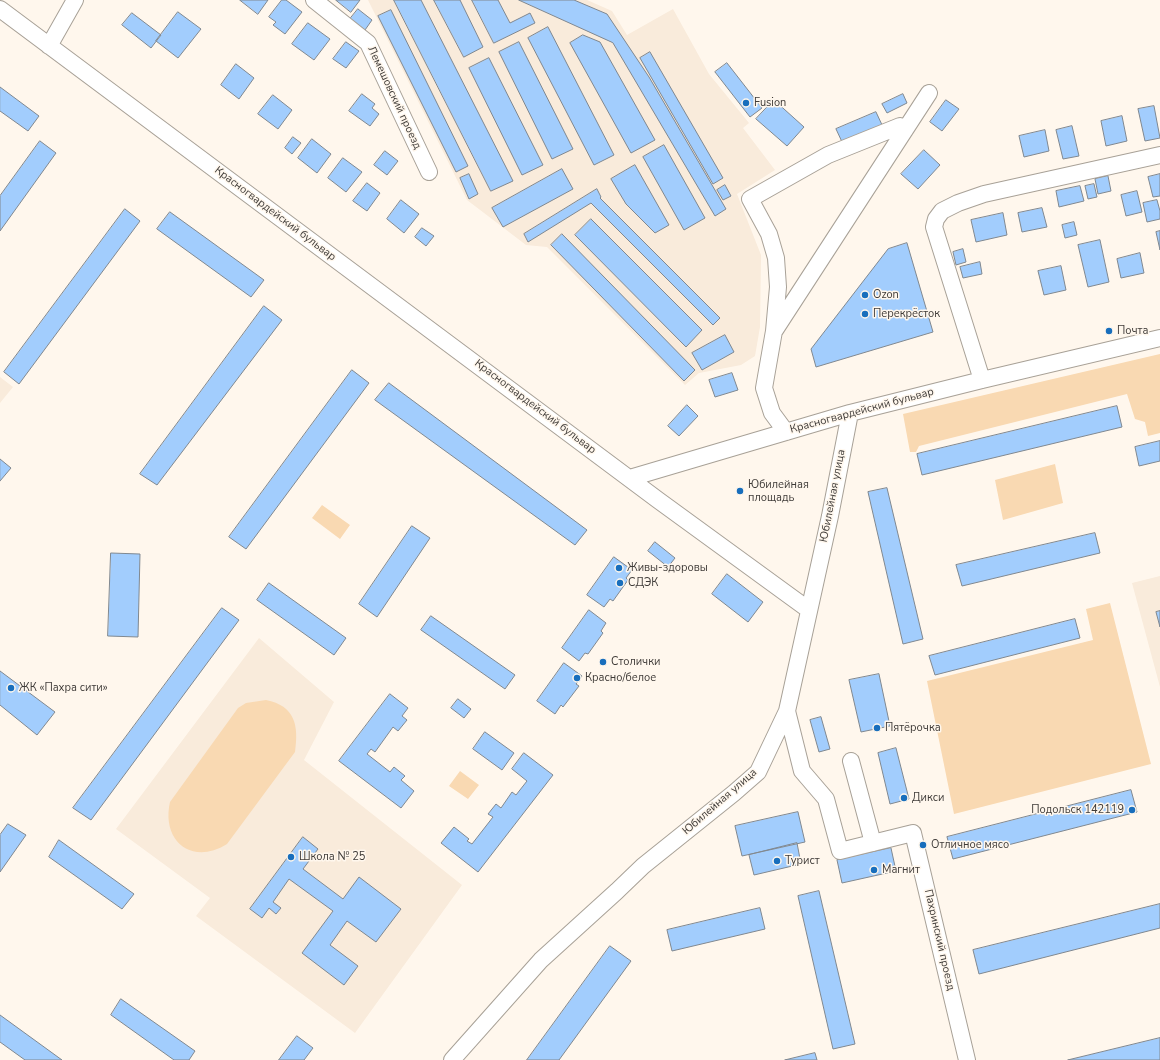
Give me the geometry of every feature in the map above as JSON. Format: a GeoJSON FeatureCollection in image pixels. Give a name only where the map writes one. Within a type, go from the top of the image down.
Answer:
{"type":"FeatureCollection","features":[{"type":"Feature","properties":{"kind":"street"},"geometry":{"type":"LineString","coordinates":[[49,46],[75,0]]}},
{"type":"Feature","properties":{"kind":"street","name":"Лемешовский проезд"},"geometry":{"type":"LineString","coordinates":[[314,0],[368,43],[429,172]]}},
{"type":"Feature","properties":{"kind":"street","name":"Красногвардейский бульвар"},"geometry":{"type":"LineString","coordinates":[[0,9],[630,478],[850,413],[1160,338]]}},
{"type":"Feature","properties":{"kind":"street"},"geometry":{"type":"LineString","coordinates":[[774,331],[929,93]]}},
{"type":"Feature","properties":{"kind":"street"},"geometry":{"type":"LineString","coordinates":[[786,432],[772,413],[764,388],[774,331],[778,287],[776,258],[769,234],[750,199],[828,155],[900,126],[905,130]]}},
{"type":"Feature","properties":{"kind":"street"},"geometry":{"type":"LineString","coordinates":[[982,380],[934,227],[936,219],[942,211],[958,203],[984,194],[1160,154]]}},
{"type":"Feature","properties":{"kind":"street","name":"Юбилейная улица"},"geometry":{"type":"LineString","coordinates":[[452,1060],[541,960],[618,891],[643,866],[758,772],[787,711],[830,516],[850,413]]}},
{"type":"Feature","properties":{"kind":"street"},"geometry":{"type":"LineString","coordinates":[[630,478],[810,610]]}},
{"type":"Feature","properties":{"kind":"street","name":"Пахринский проезд"},"geometry":{"type":"LineString","coordinates":[[787,711],[802,771],[826,799],[840,851],[914,833],[967,1060]]}},
{"type":"Feature","properties":{"kind":"street"},"geometry":{"type":"LineString","coordinates":[[851,761],[873,843]]}},
{"type":"Feature","properties":{"kind":"shaded area"},"geometry":{"type":"Polygon","coordinates":[[[368,0],[587,0],[612,11],[627,35],[673,9],[709,74],[749,123],[743,128],[775,170],[737,194],[761,255],[760,327],[755,356],[741,365],[699,373],[685,385],[547,247],[526,245],[467,200],[368,0]]]}},
{"type":"Feature","properties":{"kind":"shaded area"},"geometry":{"type":"Polygon","coordinates":[[[1160,354],[1160,433],[1148,436],[1145,422],[1135,419],[1127,394],[919,446],[916,452],[910,452],[903,414],[1160,354]]]}},
{"type":"Feature","properties":{"kind":"shaded area"},"geometry":{"type":"Polygon","coordinates":[[[0,377],[13,387],[0,403],[0,377]]]}},
{"type":"Feature","properties":{"kind":"shaded area"},"geometry":{"type":"Polygon","coordinates":[[[1055,464],[1063,503],[1003,520],[995,480],[1055,464]]]}},
{"type":"Feature","properties":{"kind":"shaded area"},"geometry":{"type":"Polygon","coordinates":[[[322,505],[350,525],[340,539],[312,518],[322,505]]]}},
{"type":"Feature","properties":{"kind":"shaded area"},"geometry":{"type":"Polygon","coordinates":[[[1160,576],[1160,687],[1132,583],[1160,576]]]}},
{"type":"Feature","properties":{"kind":"shaded area"},"geometry":{"type":"Polygon","coordinates":[[[1110,603],[1151,764],[954,814],[927,681],[1093,640],[1086,609],[1110,603]]]}},
{"type":"Feature","properties":{"kind":"shaded area","name":"Школа № 25"},"geometry":{"type":"Polygon","coordinates":[[[259,638],[334,702],[304,760],[462,885],[355,1033],[196,916],[210,898],[116,829],[259,638]]]}},
{"type":"Feature","properties":{"kind":"shaded area"},"geometry":{"type":"Polygon","coordinates":[[[266,700],[283,707],[293,718],[296,733],[295,752],[227,844],[214,850],[202,852],[191,851],[182,846],[175,838],[170,828],[168,816],[170,802],[238,708],[246,703],[266,700]]]}},
{"type":"Feature","properties":{"kind":"shaded area"},"geometry":{"type":"Polygon","coordinates":[[[460,771],[479,785],[468,799],[449,786],[460,771]]]}},
{"type":"Feature","properties":{"kind":"building"},"geometry":{"type":"Polygon","coordinates":[[[240,0],[268,0],[258,14],[240,0]]]}},
{"type":"Feature","properties":{"kind":"building"},"geometry":{"type":"Polygon","coordinates":[[[282,0],[286,0],[302,12],[285,34],[273,25],[276,22],[269,17],[282,0]]]}},
{"type":"Feature","properties":{"kind":"building"},"geometry":{"type":"Polygon","coordinates":[[[336,0],[360,0],[351,12],[336,0]]]}},
{"type":"Feature","properties":{"kind":"building"},"geometry":{"type":"Polygon","coordinates":[[[394,0],[421,0],[513,181],[491,191],[394,0]]]}},
{"type":"Feature","properties":{"kind":"building"},"geometry":{"type":"Polygon","coordinates":[[[434,0],[460,0],[483,47],[464,57],[434,0]]]}},
{"type":"Feature","properties":{"kind":"building"},"geometry":{"type":"Polygon","coordinates":[[[472,0],[498,0],[510,23],[530,13],[535,23],[494,43],[472,0]]]}},
{"type":"Feature","properties":{"kind":"building"},"geometry":{"type":"Polygon","coordinates":[[[519,0],[574,0],[607,14],[649,77],[726,209],[715,216],[613,43],[519,0]]]}},
{"type":"Feature","properties":{"kind":"building"},"geometry":{"type":"Polygon","coordinates":[[[358,9],[372,20],[365,30],[350,19],[358,9]]]}},
{"type":"Feature","properties":{"kind":"building"},"geometry":{"type":"Polygon","coordinates":[[[391,10],[468,166],[456,172],[378,16],[391,10]]]}},
{"type":"Feature","properties":{"kind":"building"},"geometry":{"type":"Polygon","coordinates":[[[178,12],[201,29],[178,58],[156,41],[178,12]]]}},
{"type":"Feature","properties":{"kind":"building"},"geometry":{"type":"Polygon","coordinates":[[[132,13],[161,35],[151,48],[122,25],[132,13]]]}},
{"type":"Feature","properties":{"kind":"building"},"geometry":{"type":"Polygon","coordinates":[[[308,23],[330,39],[314,60],[292,44],[308,23]]]}},
{"type":"Feature","properties":{"kind":"building"},"geometry":{"type":"Polygon","coordinates":[[[548,27],[614,155],[594,165],[528,38],[548,27]]]}},
{"type":"Feature","properties":{"kind":"building"},"geometry":{"type":"Polygon","coordinates":[[[583,35],[600,42],[655,140],[631,153],[570,43],[583,35]]]}},
{"type":"Feature","properties":{"kind":"building"},"geometry":{"type":"Polygon","coordinates":[[[346,42],[359,51],[346,68],[333,59],[346,42]]]}},
{"type":"Feature","properties":{"kind":"building"},"geometry":{"type":"Polygon","coordinates":[[[519,42],[573,149],[552,159],[499,52],[519,42]]]}},
{"type":"Feature","properties":{"kind":"building"},"geometry":{"type":"Polygon","coordinates":[[[650,52],[723,178],[713,184],[640,58],[650,52]]]}},
{"type":"Feature","properties":{"kind":"building"},"geometry":{"type":"Polygon","coordinates":[[[489,58],[543,165],[522,175],[469,68],[489,58]]]}},
{"type":"Feature","properties":{"kind":"building"},"geometry":{"type":"Polygon","coordinates":[[[727,63],[762,108],[750,117],[715,72],[727,63]]]}},
{"type":"Feature","properties":{"kind":"building"},"geometry":{"type":"Polygon","coordinates":[[[236,64],[254,78],[239,99],[221,85],[236,64]]]}},
{"type":"Feature","properties":{"kind":"building"},"geometry":{"type":"Polygon","coordinates":[[[0,87],[39,116],[28,131],[0,111],[0,87]]]}},
{"type":"Feature","properties":{"kind":"building"},"geometry":{"type":"Polygon","coordinates":[[[362,94],[375,104],[372,108],[379,114],[370,126],[349,111],[362,94]]]}},
{"type":"Feature","properties":{"kind":"building"},"geometry":{"type":"Polygon","coordinates":[[[903,94],[907,103],[887,113],[882,104],[903,94]]]}},
{"type":"Feature","properties":{"kind":"building"},"geometry":{"type":"Polygon","coordinates":[[[273,95],[292,110],[278,129],[258,114],[273,95]]]}},
{"type":"Feature","properties":{"kind":"building"},"geometry":{"type":"Polygon","coordinates":[[[774,100],[804,127],[787,146],[756,119],[774,100]]]}},
{"type":"Feature","properties":{"kind":"building"},"geometry":{"type":"Polygon","coordinates":[[[946,100],[959,109],[942,131],[930,122],[946,100]]]}},
{"type":"Feature","properties":{"kind":"building"},"geometry":{"type":"Polygon","coordinates":[[[1154,106],[1160,138],[1145,141],[1138,109],[1154,106]]]}},
{"type":"Feature","properties":{"kind":"building"},"geometry":{"type":"Polygon","coordinates":[[[876,112],[883,127],[843,144],[836,129],[876,112]]]}},
{"type":"Feature","properties":{"kind":"building"},"geometry":{"type":"Polygon","coordinates":[[[1122,116],[1127,141],[1106,146],[1101,121],[1122,116]]]}},
{"type":"Feature","properties":{"kind":"building"},"geometry":{"type":"Polygon","coordinates":[[[1072,126],[1079,156],[1063,159],[1056,130],[1072,126]]]}},
{"type":"Feature","properties":{"kind":"building"},"geometry":{"type":"Polygon","coordinates":[[[1045,130],[1049,151],[1024,157],[1019,136],[1045,130]]]}},
{"type":"Feature","properties":{"kind":"building"},"geometry":{"type":"Polygon","coordinates":[[[293,137],[301,143],[292,154],[285,148],[293,137]]]}},
{"type":"Feature","properties":{"kind":"building"},"geometry":{"type":"Polygon","coordinates":[[[312,139],[331,154],[317,173],[298,158],[312,139]]]}},
{"type":"Feature","properties":{"kind":"building"},"geometry":{"type":"Polygon","coordinates":[[[40,141],[56,153],[0,231],[0,196],[40,141]]]}},
{"type":"Feature","properties":{"kind":"building"},"geometry":{"type":"Polygon","coordinates":[[[664,145],[705,218],[684,230],[643,157],[664,145]]]}},
{"type":"Feature","properties":{"kind":"building"},"geometry":{"type":"Polygon","coordinates":[[[924,150],[940,165],[918,189],[901,174],[924,150]]]}},
{"type":"Feature","properties":{"kind":"building"},"geometry":{"type":"Polygon","coordinates":[[[385,151],[398,161],[387,175],[374,165],[385,151]]]}},
{"type":"Feature","properties":{"kind":"building"},"geometry":{"type":"Polygon","coordinates":[[[343,158],[362,172],[346,192],[328,178],[343,158]]]}},
{"type":"Feature","properties":{"kind":"building"},"geometry":{"type":"Polygon","coordinates":[[[635,165],[669,225],[655,233],[626,204],[611,179],[635,165]]]}},
{"type":"Feature","properties":{"kind":"building"},"geometry":{"type":"Polygon","coordinates":[[[562,169],[573,189],[503,227],[492,208],[562,169]]]}},
{"type":"Feature","properties":{"kind":"building"},"geometry":{"type":"Polygon","coordinates":[[[469,174],[478,194],[469,199],[460,178],[469,174]]]}},
{"type":"Feature","properties":{"kind":"building"},"geometry":{"type":"Polygon","coordinates":[[[1160,174],[1160,196],[1153,197],[1148,177],[1160,174]]]}},
{"type":"Feature","properties":{"kind":"building"},"geometry":{"type":"Polygon","coordinates":[[[1108,176],[1111,191],[1098,194],[1095,179],[1108,176]]]}},
{"type":"Feature","properties":{"kind":"building"},"geometry":{"type":"Polygon","coordinates":[[[367,183],[380,193],[367,211],[353,201],[367,183]]]}},
{"type":"Feature","properties":{"kind":"building"},"geometry":{"type":"Polygon","coordinates":[[[1094,184],[1097,197],[1088,199],[1085,186],[1094,184]]]}},
{"type":"Feature","properties":{"kind":"building"},"geometry":{"type":"Polygon","coordinates":[[[725,185],[731,196],[723,200],[717,190],[725,185]]]}},
{"type":"Feature","properties":{"kind":"building"},"geometry":{"type":"Polygon","coordinates":[[[1080,186],[1084,201],[1059,207],[1056,191],[1080,186]]]}},
{"type":"Feature","properties":{"kind":"building"},"geometry":{"type":"Polygon","coordinates":[[[597,189],[601,197],[600,198],[720,318],[713,325],[591,203],[528,242],[524,234],[597,189]]]}},
{"type":"Feature","properties":{"kind":"building"},"geometry":{"type":"Polygon","coordinates":[[[1137,191],[1142,212],[1126,216],[1121,195],[1137,191]]]}},
{"type":"Feature","properties":{"kind":"building"},"geometry":{"type":"Polygon","coordinates":[[[401,200],[419,214],[404,233],[387,219],[401,200]]]}},
{"type":"Feature","properties":{"kind":"building"},"geometry":{"type":"Polygon","coordinates":[[[1157,200],[1160,211],[1160,219],[1147,222],[1143,203],[1157,200]]]}},
{"type":"Feature","properties":{"kind":"building"},"geometry":{"type":"Polygon","coordinates":[[[1042,208],[1047,227],[1022,232],[1018,213],[1042,208]]]}},
{"type":"Feature","properties":{"kind":"building"},"geometry":{"type":"Polygon","coordinates":[[[125,209],[140,221],[19,384],[4,372],[125,209]]]}},
{"type":"Feature","properties":{"kind":"building"},"geometry":{"type":"Polygon","coordinates":[[[170,212],[264,280],[251,297],[157,229],[170,212]]]}},
{"type":"Feature","properties":{"kind":"building"},"geometry":{"type":"Polygon","coordinates":[[[1003,213],[1007,235],[976,242],[971,220],[1003,213]]]}},
{"type":"Feature","properties":{"kind":"building"},"geometry":{"type":"Polygon","coordinates":[[[591,219],[702,330],[686,347],[575,235],[591,219]]]}},
{"type":"Feature","properties":{"kind":"building"},"geometry":{"type":"Polygon","coordinates":[[[1074,222],[1077,235],[1065,238],[1062,225],[1074,222]]]}},
{"type":"Feature","properties":{"kind":"building"},"geometry":{"type":"Polygon","coordinates":[[[422,228],[434,236],[426,246],[415,237],[422,228]]]}},
{"type":"Feature","properties":{"kind":"building"},"geometry":{"type":"Polygon","coordinates":[[[1160,231],[1160,250],[1156,232],[1160,231]]]}},
{"type":"Feature","properties":{"kind":"building"},"geometry":{"type":"Polygon","coordinates":[[[562,234],[695,370],[684,381],[551,245],[562,234]]]}},
{"type":"Feature","properties":{"kind":"building"},"geometry":{"type":"Polygon","coordinates":[[[1100,240],[1109,282],[1088,287],[1078,245],[1100,240]]]}},
{"type":"Feature","properties":{"kind":"building"},"geometry":{"type":"Polygon","coordinates":[[[907,243],[933,332],[816,367],[811,349],[888,249],[907,243]]]}},
{"type":"Feature","properties":{"kind":"building"},"geometry":{"type":"Polygon","coordinates":[[[963,249],[966,262],[956,265],[953,252],[963,249]]]}},
{"type":"Feature","properties":{"kind":"building"},"geometry":{"type":"Polygon","coordinates":[[[1140,253],[1144,273],[1121,278],[1117,259],[1140,253]]]}},
{"type":"Feature","properties":{"kind":"building"},"geometry":{"type":"Polygon","coordinates":[[[980,262],[982,274],[963,278],[960,267],[980,262]]]}},
{"type":"Feature","properties":{"kind":"building"},"geometry":{"type":"Polygon","coordinates":[[[1061,266],[1066,290],[1044,295],[1038,271],[1061,266]]]}},
{"type":"Feature","properties":{"kind":"building"},"geometry":{"type":"Polygon","coordinates":[[[264,306],[282,320],[157,485],[140,474],[264,306]]]}},
{"type":"Feature","properties":{"kind":"building"},"geometry":{"type":"Polygon","coordinates":[[[725,335],[734,352],[702,370],[692,353],[725,335]]]}},
{"type":"Feature","properties":{"kind":"building"},"geometry":{"type":"Polygon","coordinates":[[[352,370],[369,383],[246,549],[229,537],[352,370]]]}},
{"type":"Feature","properties":{"kind":"building"},"geometry":{"type":"Polygon","coordinates":[[[732,373],[738,390],[715,397],[709,380],[732,373]]]}},
{"type":"Feature","properties":{"kind":"building"},"geometry":{"type":"Polygon","coordinates":[[[389,383],[587,530],[575,545],[375,400],[389,383]]]}},
{"type":"Feature","properties":{"kind":"building"},"geometry":{"type":"Polygon","coordinates":[[[687,405],[698,416],[679,436],[668,426],[687,405]]]}},
{"type":"Feature","properties":{"kind":"building"},"geometry":{"type":"Polygon","coordinates":[[[1117,406],[1122,427],[922,475],[917,454],[1117,406]]]}},
{"type":"Feature","properties":{"kind":"building"},"geometry":{"type":"Polygon","coordinates":[[[1160,441],[1160,461],[1139,466],[1135,447],[1160,441]]]}},
{"type":"Feature","properties":{"kind":"building"},"geometry":{"type":"Polygon","coordinates":[[[0,459],[11,468],[0,481],[0,459]]]}},
{"type":"Feature","properties":{"kind":"building"},"geometry":{"type":"Polygon","coordinates":[[[887,488],[923,639],[903,644],[868,492],[887,488]]]}},
{"type":"Feature","properties":{"kind":"building"},"geometry":{"type":"Polygon","coordinates":[[[412,526],[430,538],[377,617],[359,604],[412,526]]]}},
{"type":"Feature","properties":{"kind":"building"},"geometry":{"type":"Polygon","coordinates":[[[1095,533],[1100,553],[962,586],[956,565],[1095,533]]]}},
{"type":"Feature","properties":{"kind":"building"},"geometry":{"type":"Polygon","coordinates":[[[655,542],[675,558],[668,567],[648,551],[655,542]]]}},
{"type":"Feature","properties":{"kind":"building"},"geometry":{"type":"Polygon","coordinates":[[[111,553],[140,554],[138,637],[108,636],[111,553]]]}},
{"type":"Feature","properties":{"kind":"building"},"geometry":{"type":"Polygon","coordinates":[[[614,557],[632,570],[626,578],[628,580],[613,601],[610,599],[604,607],[587,595],[614,557]]]}},
{"type":"Feature","properties":{"kind":"building"},"geometry":{"type":"Polygon","coordinates":[[[727,574],[763,602],[748,622],[712,594],[727,574]]]}},
{"type":"Feature","properties":{"kind":"building"},"geometry":{"type":"Polygon","coordinates":[[[269,583],[346,638],[334,655],[257,600],[269,583]]]}},
{"type":"Feature","properties":{"kind":"building"},"geometry":{"type":"Polygon","coordinates":[[[222,608],[239,620],[91,820],[73,808],[222,608]]]}},
{"type":"Feature","properties":{"kind":"building"},"geometry":{"type":"Polygon","coordinates":[[[589,610],[606,623],[601,631],[603,633],[588,654],[585,653],[579,661],[562,648],[589,610]]]}},
{"type":"Feature","properties":{"kind":"building"},"geometry":{"type":"Polygon","coordinates":[[[1160,611],[1160,627],[1156,612],[1160,611]]]}},
{"type":"Feature","properties":{"kind":"building"},"geometry":{"type":"Polygon","coordinates":[[[431,616],[515,675],[505,689],[421,630],[431,616]]]}},
{"type":"Feature","properties":{"kind":"building"},"geometry":{"type":"Polygon","coordinates":[[[1075,619],[1080,638],[935,675],[929,656],[1075,619]]]}},
{"type":"Feature","properties":{"kind":"building"},"geometry":{"type":"Polygon","coordinates":[[[564,663],[582,676],[576,684],[579,686],[563,707],[561,705],[555,714],[537,701],[564,663]]]}},
{"type":"Feature","properties":{"kind":"building","name":"ЖК «Пахра сити»"},"geometry":{"type":"Polygon","coordinates":[[[0,671],[55,712],[37,735],[0,705],[0,671]]]}},
{"type":"Feature","properties":{"kind":"building"},"geometry":{"type":"Polygon","coordinates":[[[879,674],[890,726],[861,732],[849,680],[879,674]]]}},
{"type":"Feature","properties":{"kind":"building"},"geometry":{"type":"Polygon","coordinates":[[[390,694],[408,708],[402,716],[407,720],[398,731],[393,727],[375,752],[371,749],[367,754],[390,772],[394,767],[405,776],[401,780],[414,791],[401,808],[339,761],[390,694]]]}},
{"type":"Feature","properties":{"kind":"building"},"geometry":{"type":"Polygon","coordinates":[[[458,699],[471,709],[464,718],[451,708],[458,699]]]}},
{"type":"Feature","properties":{"kind":"building"},"geometry":{"type":"Polygon","coordinates":[[[821,717],[830,749],[819,752],[810,720],[821,717]]]}},
{"type":"Feature","properties":{"kind":"building"},"geometry":{"type":"Polygon","coordinates":[[[485,732],[514,753],[502,770],[473,749],[485,732]]]}},
{"type":"Feature","properties":{"kind":"building"},"geometry":{"type":"Polygon","coordinates":[[[896,748],[909,799],[890,804],[878,753],[896,748]]]}},
{"type":"Feature","properties":{"kind":"building"},"geometry":{"type":"Polygon","coordinates":[[[524,753],[553,775],[478,872],[441,843],[454,827],[469,839],[467,841],[472,844],[493,817],[488,814],[496,804],[501,808],[512,792],[516,795],[527,781],[512,769],[524,753]]]}},
{"type":"Feature","properties":{"kind":"building"},"geometry":{"type":"Polygon","coordinates":[[[1131,790],[1137,812],[953,859],[947,837],[1131,790]]]}},
{"type":"Feature","properties":{"kind":"building"},"geometry":{"type":"Polygon","coordinates":[[[798,812],[805,842],[742,856],[735,826],[798,812]]]}},
{"type":"Feature","properties":{"kind":"building"},"geometry":{"type":"Polygon","coordinates":[[[8,824],[26,835],[0,872],[0,835],[8,824]]]}},
{"type":"Feature","properties":{"kind":"building"},"geometry":{"type":"Polygon","coordinates":[[[303,837],[318,849],[303,869],[343,899],[359,877],[401,909],[376,942],[347,921],[330,945],[358,966],[344,985],[302,953],[333,911],[289,879],[273,902],[281,908],[276,914],[269,908],[262,918],[250,909],[303,837]]]}},
{"type":"Feature","properties":{"kind":"building"},"geometry":{"type":"Polygon","coordinates":[[[59,840],[134,894],[122,909],[49,857],[59,840]]]}},
{"type":"Feature","properties":{"kind":"building"},"geometry":{"type":"Polygon","coordinates":[[[797,843],[801,864],[754,875],[749,855],[797,843]]]}},
{"type":"Feature","properties":{"kind":"building"},"geometry":{"type":"Polygon","coordinates":[[[891,848],[896,871],[842,883],[837,860],[891,848]]]}},
{"type":"Feature","properties":{"kind":"building"},"geometry":{"type":"Polygon","coordinates":[[[819,891],[855,1044],[833,1049],[798,896],[819,891]]]}},
{"type":"Feature","properties":{"kind":"building"},"geometry":{"type":"Polygon","coordinates":[[[1160,904],[1160,928],[979,974],[973,950],[1160,904]]]}},
{"type":"Feature","properties":{"kind":"building"},"geometry":{"type":"Polygon","coordinates":[[[760,908],[765,929],[672,951],[667,930],[760,908]]]}},
{"type":"Feature","properties":{"kind":"building"},"geometry":{"type":"Polygon","coordinates":[[[610,946],[631,961],[559,1060],[527,1060],[610,946]]]}},
{"type":"Feature","properties":{"kind":"building"},"geometry":{"type":"Polygon","coordinates":[[[121,999],[195,1051],[189,1060],[174,1060],[111,1015],[121,999]]]}},
{"type":"Feature","properties":{"kind":"building"},"geometry":{"type":"Polygon","coordinates":[[[0,1015],[62,1060],[25,1060],[0,1042],[0,1015]]]}},
{"type":"Feature","properties":{"kind":"building"},"geometry":{"type":"Polygon","coordinates":[[[297,1036],[313,1048],[304,1060],[279,1060],[297,1036]]]}},
{"type":"Feature","properties":{"kind":"building"},"geometry":{"type":"Polygon","coordinates":[[[1160,1038],[1160,1060],[1068,1060],[1160,1038]]]}},
{"type":"Feature","properties":{"kind":"building"},"geometry":{"type":"Polygon","coordinates":[[[815,1053],[817,1060],[785,1060],[815,1053]]]}},
{"type":"Feature","properties":{"kind":"place","name":"Fusion"},"geometry":{"type":"Point","coordinates":[746,103]}},
{"type":"Feature","properties":{"kind":"place","name":"Ozon"},"geometry":{"type":"Point","coordinates":[865,295]}},
{"type":"Feature","properties":{"kind":"place","name":"Перекрёсток"},"geometry":{"type":"Point","coordinates":[865,314]}},
{"type":"Feature","properties":{"kind":"place","name":"Почта"},"geometry":{"type":"Point","coordinates":[1109,331]}},
{"type":"Feature","properties":{"kind":"place","name":"Юбилейная площадь"},"geometry":{"type":"Point","coordinates":[740,491]}},
{"type":"Feature","properties":{"kind":"place","name":"Живы-здоровы"},"geometry":{"type":"Point","coordinates":[619,568]}},
{"type":"Feature","properties":{"kind":"place","name":"СДЭК"},"geometry":{"type":"Point","coordinates":[620,583]}},
{"type":"Feature","properties":{"kind":"place","name":"Столички"},"geometry":{"type":"Point","coordinates":[603,662]}},
{"type":"Feature","properties":{"kind":"place","name":"Красно/белое"},"geometry":{"type":"Point","coordinates":[577,678]}},
{"type":"Feature","properties":{"kind":"place","name":"ЖК «Пахра сити»"},"geometry":{"type":"Point","coordinates":[11,688]}},
{"type":"Feature","properties":{"kind":"place","name":"Пятёрочка"},"geometry":{"type":"Point","coordinates":[877,728]}},
{"type":"Feature","properties":{"kind":"place","name":"Дикси"},"geometry":{"type":"Point","coordinates":[904,798]}},
{"type":"Feature","properties":{"kind":"place","name":"Подольск 142119"},"geometry":{"type":"Point","coordinates":[1132,810]}},
{"type":"Feature","properties":{"kind":"place","name":"Отличное мясо"},"geometry":{"type":"Point","coordinates":[923,845]}},
{"type":"Feature","properties":{"kind":"place","name":"Школа № 25"},"geometry":{"type":"Point","coordinates":[291,857]}},
{"type":"Feature","properties":{"kind":"place","name":"Турист"},"geometry":{"type":"Point","coordinates":[777,861]}},
{"type":"Feature","properties":{"kind":"place","name":"Магнит"},"geometry":{"type":"Point","coordinates":[874,870]}}]}
